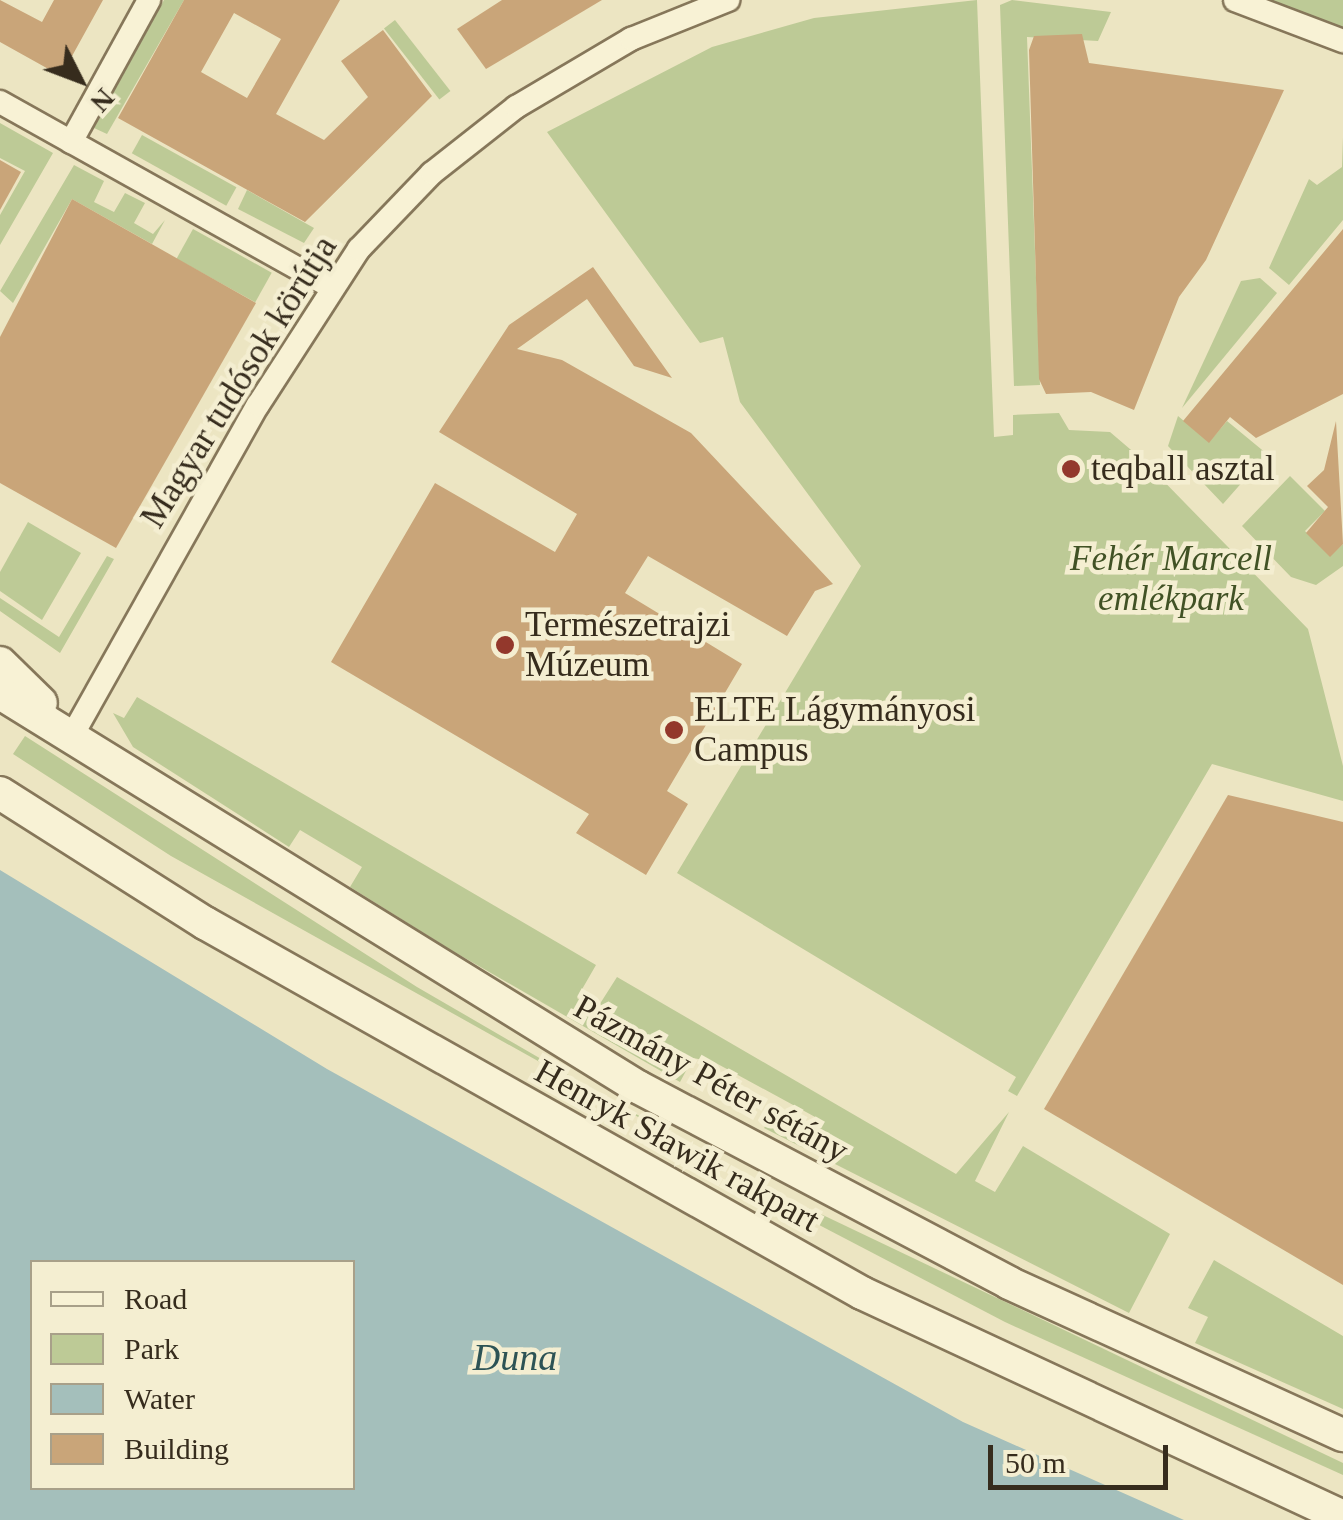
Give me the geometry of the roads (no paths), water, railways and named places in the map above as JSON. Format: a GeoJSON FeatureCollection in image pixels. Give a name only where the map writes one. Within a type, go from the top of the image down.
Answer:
{"type":"FeatureCollection","features":[{"type":"Feature","properties":{"kind":"street"},"geometry":{"type":"LineString","coordinates":[[71,142],[149,0]]}},
{"type":"Feature","properties":{"kind":"street","name":"Magyar tudósok körútja"},"geometry":{"type":"LineString","coordinates":[[73,734],[331,286],[405,200],[490,125],[631,39],[728,0]]}},
{"type":"Feature","properties":{"kind":"street"},"geometry":{"type":"LineString","coordinates":[[1235,0],[1343,41]]}},
{"type":"Feature","properties":{"kind":"street"},"geometry":{"type":"LineString","coordinates":[[0,102],[331,286]]}},
{"type":"Feature","properties":{"kind":"street","name":"Pázmány Péter sétány"},"geometry":{"type":"LineString","coordinates":[[0,663],[73,734]]}},
{"type":"Feature","properties":{"kind":"street","name":"Pázmány Péter sétány"},"geometry":{"type":"LineString","coordinates":[[0,694],[73,734],[638,1087],[1009,1282],[1343,1435]]}},
{"type":"Feature","properties":{"kind":"street","name":"Henryk Sławik rakpart"},"geometry":{"type":"LineString","coordinates":[[0,793],[204,923],[862,1294],[1343,1517]]}},
{"type":"Feature","properties":{"kind":"water","name":"Duna"},"geometry":{"type":"Polygon","coordinates":[[[0,870],[327,1069],[963,1422],[1184,1520],[0,1520],[0,870]]]}},
{"type":"Feature","properties":{"kind":"place","name":"teqball asztal"},"geometry":{"type":"Point","coordinates":[1071,469]}},
{"type":"Feature","properties":{"kind":"place","name":"Természetrajzi Múzeum"},"geometry":{"type":"Point","coordinates":[505,645]}},
{"type":"Feature","properties":{"kind":"place","name":"ELTE Lágymányosi Campus"},"geometry":{"type":"Point","coordinates":[674,730]}},
{"type":"Feature","properties":{"kind":"park label","name":"Fehér Marcell emlékpark"},"geometry":{"type":"Point","coordinates":[1171,579]}}]}
